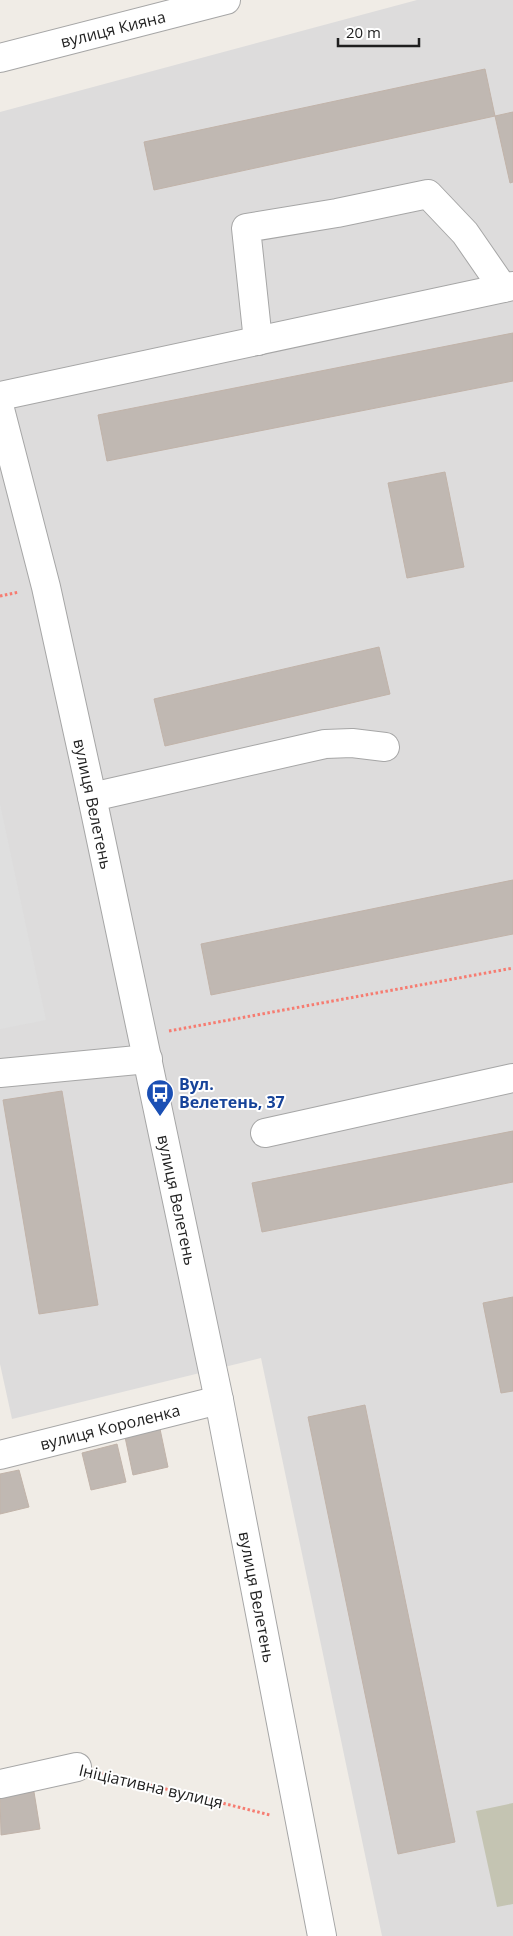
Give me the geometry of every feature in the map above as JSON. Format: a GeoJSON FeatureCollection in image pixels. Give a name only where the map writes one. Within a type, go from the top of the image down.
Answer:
{"type":"FeatureCollection","features":[{"type":"Feature","properties":{"kind":"street","name":"вулиця Кияна"},"geometry":{"type":"LineString","coordinates":[[0,58],[226,0]]}},
{"type":"Feature","properties":{"kind":"street"},"geometry":{"type":"LineString","coordinates":[[0,396],[258,341],[508,287],[465,232],[428,194],[338,213],[246,228],[258,341]]}},
{"type":"Feature","properties":{"kind":"street","name":"вулиця Велетень"},"geometry":{"type":"LineString","coordinates":[[0,409],[46,587],[145,1047],[219,1400],[322,1936]]}},
{"type":"Feature","properties":{"kind":"street"},"geometry":{"type":"LineString","coordinates":[[92,797],[325,744],[352,743],[385,747]]}},
{"type":"Feature","properties":{"kind":"street"},"geometry":{"type":"LineString","coordinates":[[0,1073],[145,1047]]}},
{"type":"Feature","properties":{"kind":"street"},"geometry":{"type":"LineString","coordinates":[[265,1133],[513,1078]]}},
{"type":"Feature","properties":{"kind":"street","name":"вулиця Короленка"},"geometry":{"type":"LineString","coordinates":[[0,1455],[219,1400]]}},
{"type":"Feature","properties":{"kind":"street","name":"Ініціативна вулиця"},"geometry":{"type":"LineString","coordinates":[[0,1784],[77,1766]]}},
{"type":"Feature","properties":{"kind":"path"},"geometry":{"type":"LineString","coordinates":[[145,1047],[513,968]]}},
{"type":"Feature","properties":{"kind":"path","name":"Ініціативна вулиця"},"geometry":{"type":"LineString","coordinates":[[77,1766],[301,1822]]}},
{"type":"Feature","properties":{"kind":"shaded area"},"geometry":{"type":"Polygon","coordinates":[[[417,0],[513,0],[513,1936],[382,1936],[261,1358],[12,1419],[0,1364],[0,112],[417,0]]]}},
{"type":"Feature","properties":{"kind":"shaded area"},"geometry":{"type":"Polygon","coordinates":[[[0,804],[46,1020],[0,1029],[0,804]]]}},
{"type":"Feature","properties":{"kind":"shaded area"},"geometry":{"type":"Polygon","coordinates":[[[513,1803],[513,1904],[497,1907],[476,1811],[513,1803]]]}},
{"type":"Feature","properties":{"kind":"building"},"geometry":{"type":"Polygon","coordinates":[[[485,69],[495,116],[154,190],[144,142],[485,69]]]}},
{"type":"Feature","properties":{"kind":"building"},"geometry":{"type":"Polygon","coordinates":[[[513,112],[513,182],[510,183],[495,116],[513,112]]]}},
{"type":"Feature","properties":{"kind":"building"},"geometry":{"type":"Polygon","coordinates":[[[513,333],[513,381],[107,461],[98,415],[513,333]]]}},
{"type":"Feature","properties":{"kind":"building"},"geometry":{"type":"Polygon","coordinates":[[[445,472],[464,567],[407,578],[388,483],[445,472]]]}},
{"type":"Feature","properties":{"kind":"building"},"geometry":{"type":"Polygon","coordinates":[[[379,647],[390,694],[165,746],[154,699],[379,647]]]}},
{"type":"Feature","properties":{"kind":"building"},"geometry":{"type":"Polygon","coordinates":[[[513,880],[513,934],[211,995],[201,944],[513,880]]]}},
{"type":"Feature","properties":{"kind":"building"},"geometry":{"type":"Polygon","coordinates":[[[62,1091],[98,1305],[39,1314],[3,1100],[62,1091]]]}},
{"type":"Feature","properties":{"kind":"building"},"geometry":{"type":"Polygon","coordinates":[[[513,1131],[513,1182],[262,1232],[252,1183],[513,1131]]]}},
{"type":"Feature","properties":{"kind":"building"},"geometry":{"type":"Polygon","coordinates":[[[513,1297],[513,1391],[501,1393],[483,1303],[513,1297]]]}},
{"type":"Feature","properties":{"kind":"building"},"geometry":{"type":"Polygon","coordinates":[[[365,1405],[455,1842],[398,1854],[308,1417],[365,1405]]]}},
{"type":"Feature","properties":{"kind":"building"},"geometry":{"type":"Polygon","coordinates":[[[160,1429],[168,1467],[133,1475],[125,1437],[160,1429]]]}},
{"type":"Feature","properties":{"kind":"building"},"geometry":{"type":"Polygon","coordinates":[[[117,1444],[126,1482],[91,1490],[82,1453],[117,1444]]]}},
{"type":"Feature","properties":{"kind":"building"},"geometry":{"type":"Polygon","coordinates":[[[19,1470],[29,1507],[0,1514],[0,1474],[19,1470]]]}},
{"type":"Feature","properties":{"kind":"building"},"geometry":{"type":"Polygon","coordinates":[[[34,1792],[40,1829],[1,1835],[0,1797],[34,1792]]]}},
{"type":"Feature","properties":{"kind":"place","name":"Вул. Велетень, 37"},"geometry":{"type":"Point","coordinates":[160,1117]}}]}
